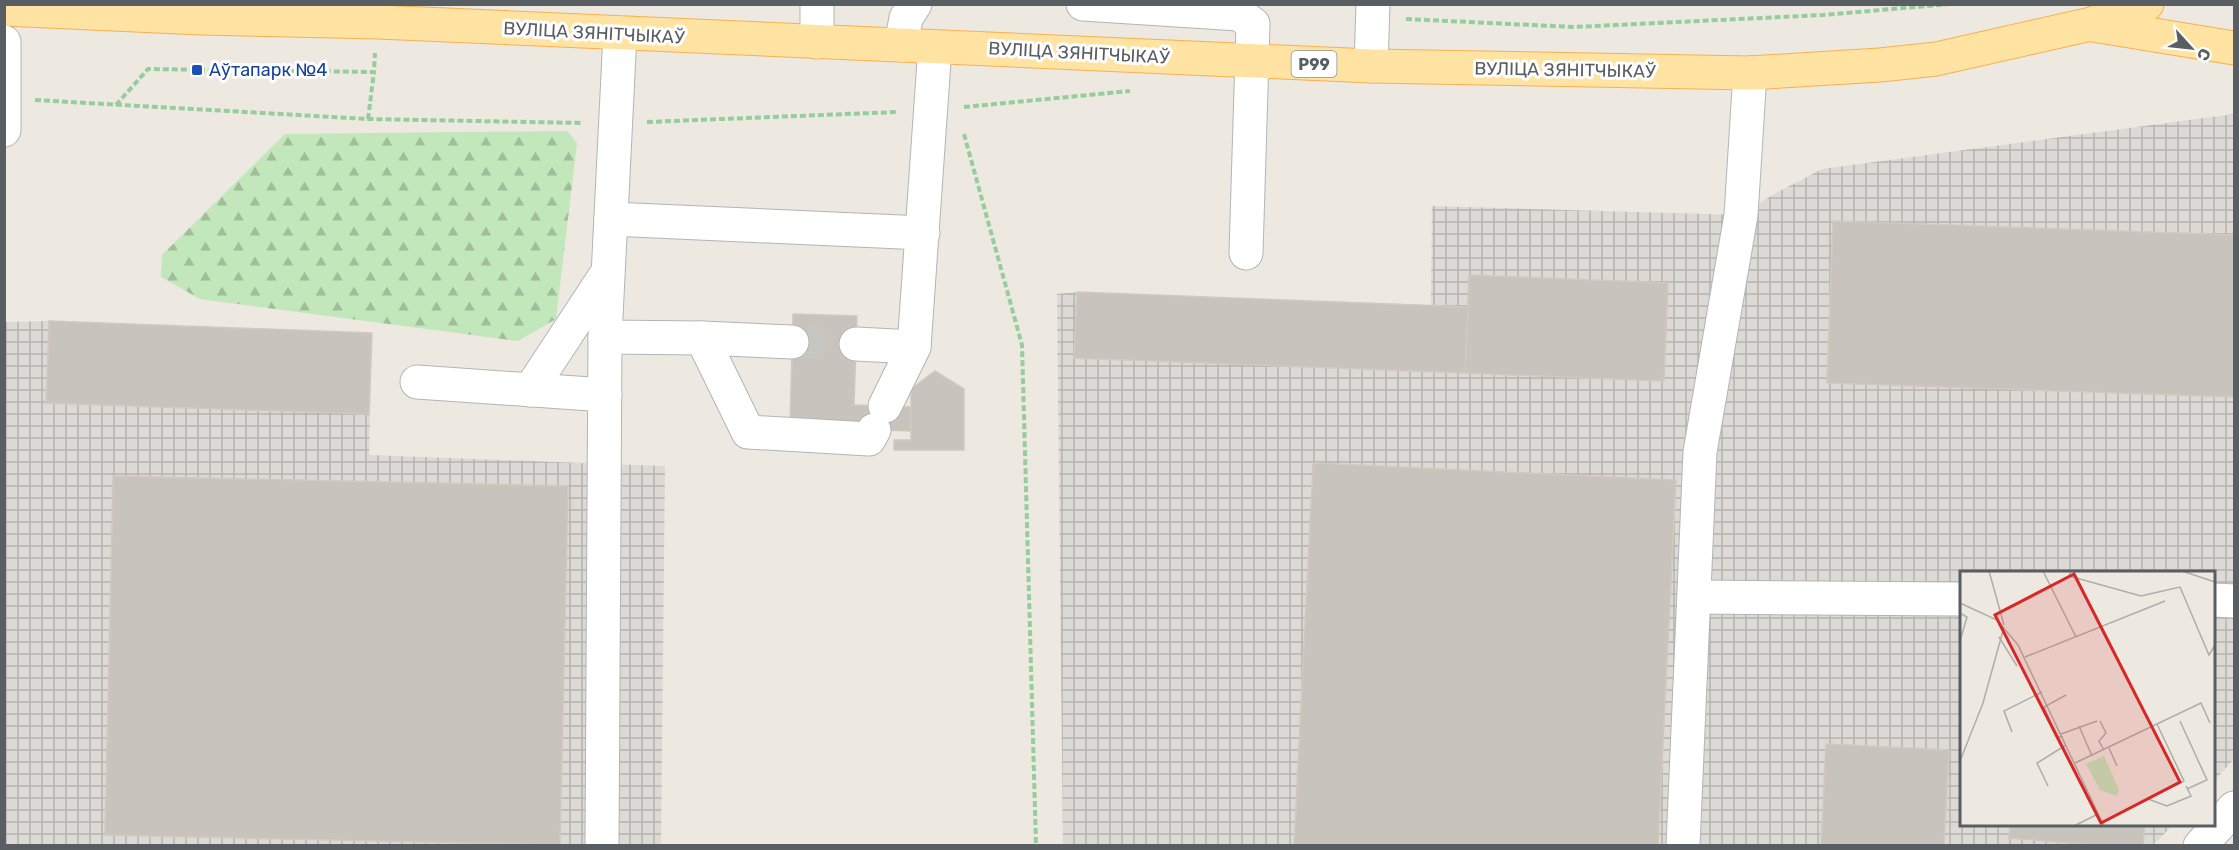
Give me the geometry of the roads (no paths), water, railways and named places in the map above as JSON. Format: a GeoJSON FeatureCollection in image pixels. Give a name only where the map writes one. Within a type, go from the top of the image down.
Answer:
{"type":"FeatureCollection","features":[{"type":"Feature","properties":{"kind":"main road","name":"ВУЛІЦА ЗЯНІТЧЫКАЎ"},"geometry":{"type":"LineString","coordinates":[[4,9],[92,9],[201,18],[378,22],[1371,66],[1750,73],[1880,65],[1936,58],[2006,45],[2085,14],[2147,4]]}},
{"type":"Feature","properties":{"kind":"main road"},"geometry":{"type":"LineString","coordinates":[[2085,14],[2235,48]]}},
{"type":"Feature","properties":{"kind":"street"},"geometry":{"type":"LineString","coordinates":[[817,4],[818,42]]}},
{"type":"Feature","properties":{"kind":"street"},"geometry":{"type":"LineString","coordinates":[[901,45],[906,18],[915,4]]}},
{"type":"Feature","properties":{"kind":"street"},"geometry":{"type":"LineString","coordinates":[[1083,4],[1239,14],[1252,24],[1246,253]]}},
{"type":"Feature","properties":{"kind":"street"},"geometry":{"type":"LineString","coordinates":[[1371,66],[1372,11]]}},
{"type":"Feature","properties":{"kind":"street"},"geometry":{"type":"LineString","coordinates":[[602,846],[605,337],[620,34]]}},
{"type":"Feature","properties":{"kind":"street"},"geometry":{"type":"LineString","coordinates":[[4,42],[4,130]]}},
{"type":"Feature","properties":{"kind":"street"},"geometry":{"type":"LineString","coordinates":[[702,338],[748,432],[869,439],[914,346],[923,233],[944,109],[935,47]]}},
{"type":"Feature","properties":{"kind":"street"},"geometry":{"type":"LineString","coordinates":[[1683,846],[1700,452],[1741,215],[1750,73]]}},
{"type":"Feature","properties":{"kind":"street"},"geometry":{"type":"LineString","coordinates":[[611,219],[923,233]]}},
{"type":"Feature","properties":{"kind":"street"},"geometry":{"type":"LineString","coordinates":[[530,390],[608,271]]}},
{"type":"Feature","properties":{"kind":"street"},"geometry":{"type":"LineString","coordinates":[[605,337],[792,342]]}},
{"type":"Feature","properties":{"kind":"street"},"geometry":{"type":"LineString","coordinates":[[856,344],[914,346]]}},
{"type":"Feature","properties":{"kind":"street"},"geometry":{"type":"LineString","coordinates":[[417,382],[605,395]]}},
{"type":"Feature","properties":{"kind":"street"},"geometry":{"type":"LineString","coordinates":[[1694,597],[1960,599]]}},
{"type":"Feature","properties":{"kind":"street"},"geometry":{"type":"LineString","coordinates":[[2215,600],[2235,601]]}},
{"type":"Feature","properties":{"kind":"street"},"geometry":{"type":"LineString","coordinates":[[2200,846],[2235,808]]}},
{"type":"Feature","properties":{"kind":"tunnel"},"geometry":{"type":"LineString","coordinates":[[792,342],[856,344]]}},
{"type":"Feature","properties":{"kind":"place","name":"Аўтапарк №4"},"geometry":{"type":"Point","coordinates":[197,70]}}]}
